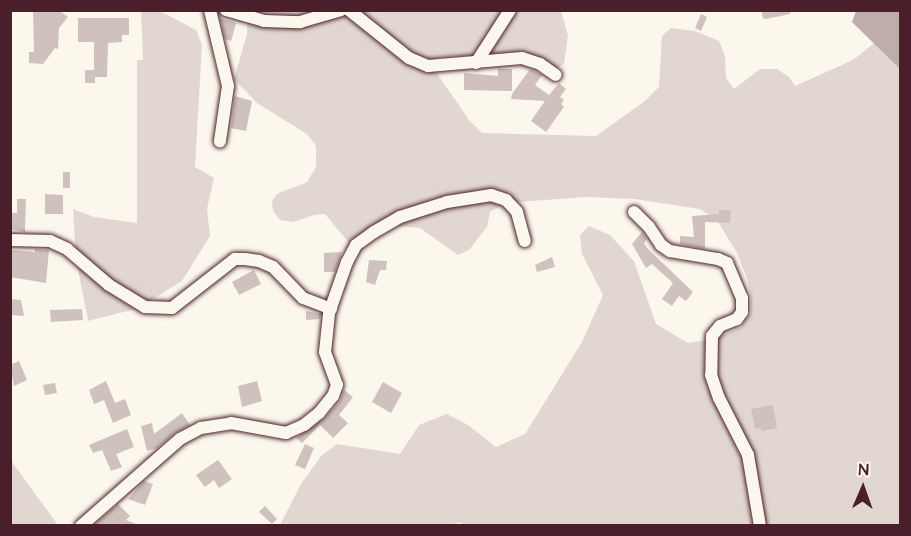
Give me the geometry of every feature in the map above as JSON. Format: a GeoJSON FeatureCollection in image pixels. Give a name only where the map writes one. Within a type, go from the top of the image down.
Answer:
{"type":"FeatureCollection","features":[{"type":"Feature","properties":{"kind":"street"},"geometry":{"type":"LineString","coordinates":[[210,10],[228,86],[220,141]]}},
{"type":"Feature","properties":{"kind":"street"},"geometry":{"type":"LineString","coordinates":[[226,10],[264,21],[300,22],[341,10]]}},
{"type":"Feature","properties":{"kind":"street"},"geometry":{"type":"LineString","coordinates":[[349,10],[409,58],[428,66],[522,58],[540,64],[556,75]]}},
{"type":"Feature","properties":{"kind":"street"},"geometry":{"type":"LineString","coordinates":[[476,63],[510,10]]}},
{"type":"Feature","properties":{"kind":"street"},"geometry":{"type":"LineString","coordinates":[[81,525],[180,439],[201,428],[231,423],[286,433],[304,425],[319,413],[333,396],[337,385],[326,352],[331,309],[347,262],[356,245],[400,217],[447,202],[491,195],[506,200],[517,212],[525,241]]}},
{"type":"Feature","properties":{"kind":"street"},"geometry":{"type":"LineString","coordinates":[[634,212],[649,227],[661,245],[670,251],[727,263],[738,287],[744,305],[742,312],[737,319],[720,326],[712,336],[711,375],[719,398],[748,454],[760,525]]}},
{"type":"Feature","properties":{"kind":"street"},"geometry":{"type":"LineString","coordinates":[[10,240],[50,241],[109,285],[145,307],[172,308],[235,259],[245,259],[259,261],[273,267],[303,298],[331,309]]}},
{"type":"Feature","properties":{"kind":"shaded area"},"geometry":{"type":"Polygon","coordinates":[[[358,10],[561,11],[568,36],[564,64],[551,71],[506,55],[437,57],[434,69],[469,120],[482,133],[596,136],[645,101],[659,87],[662,36],[671,28],[695,31],[719,41],[725,56],[726,78],[734,89],[760,69],[777,69],[789,77],[795,86],[853,60],[882,37],[900,59],[900,525],[462,526],[460,522],[451,526],[280,525],[301,484],[321,456],[337,444],[400,454],[419,425],[447,414],[468,425],[496,447],[525,434],[582,342],[603,295],[582,254],[580,235],[589,226],[610,235],[634,261],[656,324],[688,343],[714,339],[741,327],[751,313],[747,278],[737,253],[717,220],[700,209],[634,199],[586,197],[505,203],[490,212],[487,227],[469,250],[458,255],[420,228],[397,226],[383,229],[359,245],[349,243],[325,214],[293,222],[280,220],[273,211],[272,201],[277,194],[307,182],[316,167],[316,146],[307,134],[257,103],[234,79],[247,34],[248,11],[339,11],[343,15],[358,10]]]}},
{"type":"Feature","properties":{"kind":"shaded area"},"geometry":{"type":"Polygon","coordinates":[[[141,11],[160,11],[196,30],[202,45],[195,167],[214,178],[207,209],[210,236],[182,281],[139,308],[86,321],[88,320],[76,260],[73,209],[94,217],[137,223],[137,60],[143,60],[141,11]]]}},
{"type":"Feature","properties":{"kind":"shaded area"},"geometry":{"type":"Polygon","coordinates":[[[856,11],[900,11],[900,69],[852,22],[856,11]]]}},
{"type":"Feature","properties":{"kind":"shaded area"},"geometry":{"type":"Polygon","coordinates":[[[10,459],[36,495],[58,525],[11,525],[10,459]]]}},
{"type":"Feature","properties":{"kind":"building"},"geometry":{"type":"Polygon","coordinates":[[[33,10],[60,11],[68,17],[59,28],[58,49],[55,48],[43,64],[29,63],[29,52],[34,52],[33,10]]]}},
{"type":"Feature","properties":{"kind":"building"},"geometry":{"type":"Polygon","coordinates":[[[761,10],[790,10],[790,14],[766,19],[763,18],[761,10]]]}},
{"type":"Feature","properties":{"kind":"building"},"geometry":{"type":"Polygon","coordinates":[[[701,14],[707,17],[701,31],[695,28],[701,14]]]}},
{"type":"Feature","properties":{"kind":"building"},"geometry":{"type":"Polygon","coordinates":[[[78,18],[129,18],[129,35],[122,35],[122,42],[108,43],[107,77],[95,77],[95,83],[85,83],[85,70],[94,70],[94,42],[78,42],[78,18]]]}},
{"type":"Feature","properties":{"kind":"building"},"geometry":{"type":"Polygon","coordinates":[[[220,18],[236,23],[231,41],[225,39],[220,18]]]}},
{"type":"Feature","properties":{"kind":"building"},"geometry":{"type":"Polygon","coordinates":[[[498,69],[512,69],[512,91],[464,90],[464,73],[498,76],[498,69]]]}},
{"type":"Feature","properties":{"kind":"building"},"geometry":{"type":"Polygon","coordinates":[[[530,69],[542,75],[535,85],[549,95],[559,83],[566,89],[560,97],[564,100],[561,104],[564,107],[546,132],[531,121],[545,101],[511,99],[512,94],[530,69]]]}},
{"type":"Feature","properties":{"kind":"building"},"geometry":{"type":"Polygon","coordinates":[[[235,96],[252,101],[246,131],[231,128],[235,96]]]}},
{"type":"Feature","properties":{"kind":"building"},"geometry":{"type":"Polygon","coordinates":[[[63,172],[70,172],[70,188],[63,188],[63,172]]]}},
{"type":"Feature","properties":{"kind":"building"},"geometry":{"type":"Polygon","coordinates":[[[45,194],[63,195],[63,214],[45,214],[45,194]]]}},
{"type":"Feature","properties":{"kind":"building"},"geometry":{"type":"Polygon","coordinates":[[[17,199],[26,199],[25,232],[10,229],[10,213],[17,213],[17,199]]]}},
{"type":"Feature","properties":{"kind":"building"},"geometry":{"type":"Polygon","coordinates":[[[719,210],[731,210],[730,223],[705,222],[705,249],[680,244],[680,236],[694,237],[692,216],[719,214],[719,210]]]}},
{"type":"Feature","properties":{"kind":"building"},"geometry":{"type":"Polygon","coordinates":[[[642,232],[647,239],[644,243],[647,248],[693,292],[686,301],[679,296],[672,306],[662,299],[673,283],[652,264],[646,268],[632,244],[642,232]]]}},
{"type":"Feature","properties":{"kind":"building"},"geometry":{"type":"Polygon","coordinates":[[[35,249],[49,250],[46,283],[10,277],[10,253],[13,250],[35,252],[35,249]]]}},
{"type":"Feature","properties":{"kind":"building"},"geometry":{"type":"Polygon","coordinates":[[[342,252],[335,272],[324,272],[324,253],[342,252]]]}},
{"type":"Feature","properties":{"kind":"building"},"geometry":{"type":"Polygon","coordinates":[[[552,257],[555,267],[537,272],[535,265],[552,257]]]}},
{"type":"Feature","properties":{"kind":"building"},"geometry":{"type":"Polygon","coordinates":[[[369,260],[387,261],[386,270],[380,270],[375,285],[366,282],[369,260]]]}},
{"type":"Feature","properties":{"kind":"building"},"geometry":{"type":"Polygon","coordinates":[[[254,270],[261,284],[239,295],[232,282],[254,270]]]}},
{"type":"Feature","properties":{"kind":"building"},"geometry":{"type":"Polygon","coordinates":[[[10,299],[21,300],[24,316],[10,315],[10,299]]]}},
{"type":"Feature","properties":{"kind":"building"},"geometry":{"type":"Polygon","coordinates":[[[82,309],[83,320],[51,322],[50,310],[82,309]]]}},
{"type":"Feature","properties":{"kind":"building"},"geometry":{"type":"Polygon","coordinates":[[[306,311],[321,314],[320,319],[306,320],[306,311]]]}},
{"type":"Feature","properties":{"kind":"building"},"geometry":{"type":"Polygon","coordinates":[[[19,361],[27,380],[14,386],[10,365],[19,361]]]}},
{"type":"Feature","properties":{"kind":"building"},"geometry":{"type":"Polygon","coordinates":[[[106,381],[115,403],[125,399],[131,415],[113,423],[104,400],[94,404],[89,390],[106,381]]]}},
{"type":"Feature","properties":{"kind":"building"},"geometry":{"type":"Polygon","coordinates":[[[257,381],[262,401],[242,407],[238,386],[257,381]]]}},
{"type":"Feature","properties":{"kind":"building"},"geometry":{"type":"Polygon","coordinates":[[[383,382],[402,393],[391,413],[372,402],[383,382]]]}},
{"type":"Feature","properties":{"kind":"building"},"geometry":{"type":"Polygon","coordinates":[[[55,383],[57,393],[45,395],[43,385],[55,383]]]}},
{"type":"Feature","properties":{"kind":"building"},"geometry":{"type":"Polygon","coordinates":[[[344,390],[353,397],[339,415],[348,423],[333,438],[320,425],[302,443],[296,438],[325,418],[340,401],[344,390]]]}},
{"type":"Feature","properties":{"kind":"building"},"geometry":{"type":"Polygon","coordinates":[[[773,405],[777,428],[762,431],[761,428],[755,429],[751,409],[773,405]]]}},
{"type":"Feature","properties":{"kind":"building"},"geometry":{"type":"Polygon","coordinates":[[[182,413],[190,425],[175,433],[157,448],[147,451],[141,426],[152,423],[154,434],[182,413]]]}},
{"type":"Feature","properties":{"kind":"building"},"geometry":{"type":"Polygon","coordinates":[[[127,429],[134,447],[116,454],[122,467],[111,471],[102,450],[93,453],[89,445],[127,429]]]}},
{"type":"Feature","properties":{"kind":"building"},"geometry":{"type":"Polygon","coordinates":[[[305,444],[314,448],[305,469],[295,465],[305,444]]]}},
{"type":"Feature","properties":{"kind":"building"},"geometry":{"type":"Polygon","coordinates":[[[218,460],[232,479],[219,488],[214,480],[205,487],[196,475],[218,460]]]}},
{"type":"Feature","properties":{"kind":"building"},"geometry":{"type":"Polygon","coordinates":[[[144,481],[153,484],[145,505],[128,499],[144,481]]]}},
{"type":"Feature","properties":{"kind":"building"},"geometry":{"type":"Polygon","coordinates":[[[118,504],[130,516],[126,520],[138,525],[94,525],[118,504]]]}},
{"type":"Feature","properties":{"kind":"building"},"geometry":{"type":"Polygon","coordinates":[[[265,506],[277,519],[272,524],[259,512],[265,506]]]}}]}
